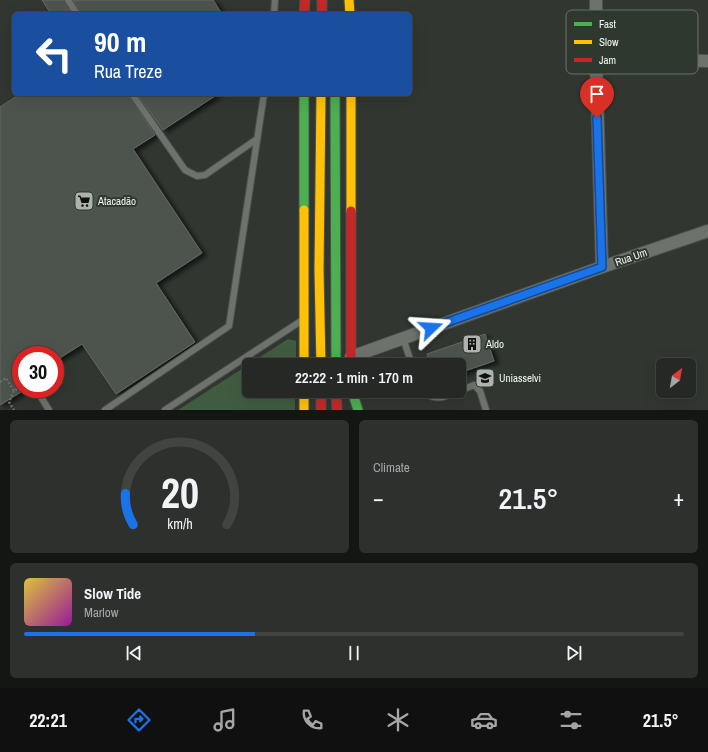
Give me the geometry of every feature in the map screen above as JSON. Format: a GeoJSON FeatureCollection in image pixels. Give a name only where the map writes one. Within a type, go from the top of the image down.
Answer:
{"type":"FeatureCollection","features":[{"type":"Feature","properties":{"kind":"main road"},"geometry":{"type":"LineString","coordinates":[[304,12],[305,0]]}},
{"type":"Feature","properties":{"kind":"main road"},"geometry":{"type":"LineString","coordinates":[[322,0],[322,12]]}},
{"type":"Feature","properties":{"kind":"main road"},"geometry":{"type":"LineString","coordinates":[[349,0],[350,12]]}},
{"type":"Feature","properties":{"kind":"main road"},"geometry":{"type":"LineString","coordinates":[[304,96],[304,358]]}},
{"type":"Feature","properties":{"kind":"main road"},"geometry":{"type":"LineString","coordinates":[[321,96],[321,358]]}},
{"type":"Feature","properties":{"kind":"main road"},"geometry":{"type":"LineString","coordinates":[[334,96],[336,358]]}},
{"type":"Feature","properties":{"kind":"main road"},"geometry":{"type":"LineString","coordinates":[[351,96],[351,358]]}},
{"type":"Feature","properties":{"kind":"main road"},"geometry":{"type":"LineString","coordinates":[[304,398],[304,410]]}},
{"type":"Feature","properties":{"kind":"main road"},"geometry":{"type":"LineString","coordinates":[[321,398],[321,410]]}},
{"type":"Feature","properties":{"kind":"main road"},"geometry":{"type":"LineString","coordinates":[[336,398],[337,410]]}},
{"type":"Feature","properties":{"kind":"main road"},"geometry":{"type":"LineString","coordinates":[[351,410],[352,398]]}},
{"type":"Feature","properties":{"kind":"main road"},"geometry":{"type":"LineString","coordinates":[[354,398],[358,410]]}},
{"type":"Feature","properties":{"kind":"street"},"geometry":{"type":"LineString","coordinates":[[698,61],[708,61]]}},
{"type":"Feature","properties":{"kind":"street"},"geometry":{"type":"LineString","coordinates":[[596,74],[602,267]]}},
{"type":"Feature","properties":{"kind":"street","name":"Rua Um"},"geometry":{"type":"LineString","coordinates":[[358,358],[403,338],[708,231]]}},
{"type":"Feature","properties":{"kind":"lane"},"geometry":{"type":"LineString","coordinates":[[68,0],[76,12]]}},
{"type":"Feature","properties":{"kind":"lane"},"geometry":{"type":"LineString","coordinates":[[274,12],[275,0]]}},
{"type":"Feature","properties":{"kind":"lane"},"geometry":{"type":"LineString","coordinates":[[133,96],[185,170],[197,176],[205,175],[257,139]]}},
{"type":"Feature","properties":{"kind":"lane"},"geometry":{"type":"LineString","coordinates":[[104,410],[229,326],[264,96]]}},
{"type":"Feature","properties":{"kind":"lane"},"geometry":{"type":"LineString","coordinates":[[165,410],[303,320]]}},
{"type":"Feature","properties":{"kind":"lane"},"geometry":{"type":"LineString","coordinates":[[403,338],[410,358]]}},
{"type":"Feature","properties":{"kind":"lane"},"geometry":{"type":"LineString","coordinates":[[466,388],[474,385],[478,388],[486,410]]}},
{"type":"Feature","properties":{"kind":"lane"},"geometry":{"type":"LineString","coordinates":[[42,398],[49,410]]}},
{"type":"Feature","properties":{"kind":"path"},"geometry":{"type":"LineString","coordinates":[[0,382],[6,378],[12,388]]}},
{"type":"Feature","properties":{"kind":"path"},"geometry":{"type":"LineString","coordinates":[[12,395],[9,402],[14,410]]}},
{"type":"Feature","properties":{"kind":"green space"},"geometry":{"type":"Polygon","coordinates":[[[288,339],[296,341],[296,358],[259,358],[288,339]]]}},
{"type":"Feature","properties":{"kind":"green space"},"geometry":{"type":"Polygon","coordinates":[[[242,369],[242,398],[295,398],[295,410],[178,410],[242,369]]]}},
{"type":"Feature","properties":{"kind":"building"},"geometry":{"type":"Polygon","coordinates":[[[42,0],[64,0],[71,12],[50,12],[42,0]]]}},
{"type":"Feature","properties":{"kind":"building"},"geometry":{"type":"Polygon","coordinates":[[[73,0],[213,0],[221,12],[80,12],[73,0]]]}},
{"type":"Feature","properties":{"kind":"building","name":"Atacadão"},"geometry":{"type":"Polygon","coordinates":[[[17,96],[129,96],[155,135],[133,149],[202,253],[156,283],[195,342],[116,394],[82,344],[64,355],[64,346],[12,346],[12,398],[0,405],[0,107],[17,96]]]}},
{"type":"Feature","properties":{"kind":"building"},"geometry":{"type":"Polygon","coordinates":[[[138,96],[215,96],[163,130],[138,96]]]}},
{"type":"Feature","properties":{"kind":"building","name":"Aldo"},"geometry":{"type":"Polygon","coordinates":[[[485,334],[494,361],[466,371],[466,358],[428,358],[427,354],[485,334]]]}},
{"type":"Feature","properties":{"kind":"traffic: fast"},"geometry":{"type":"LineString","coordinates":[[304,96],[304,210]]}},
{"type":"Feature","properties":{"kind":"traffic: fast"},"geometry":{"type":"LineString","coordinates":[[335,96],[336,358]]}},
{"type":"Feature","properties":{"kind":"traffic: fast"},"geometry":{"type":"LineString","coordinates":[[354,398],[358,410]]}},
{"type":"Feature","properties":{"kind":"traffic: slow"},"geometry":{"type":"LineString","coordinates":[[349,0],[350,12]]}},
{"type":"Feature","properties":{"kind":"traffic: slow"},"geometry":{"type":"LineString","coordinates":[[321,96],[319,270],[321,358]]}},
{"type":"Feature","properties":{"kind":"traffic: slow"},"geometry":{"type":"LineString","coordinates":[[351,96],[351,211]]}},
{"type":"Feature","properties":{"kind":"traffic: slow"},"geometry":{"type":"LineString","coordinates":[[304,210],[304,358]]}},
{"type":"Feature","properties":{"kind":"traffic: slow"},"geometry":{"type":"LineString","coordinates":[[304,398],[304,410]]}},
{"type":"Feature","properties":{"kind":"traffic: jam"},"geometry":{"type":"LineString","coordinates":[[304,12],[305,0]]}},
{"type":"Feature","properties":{"kind":"traffic: jam"},"geometry":{"type":"LineString","coordinates":[[322,0],[322,12]]}},
{"type":"Feature","properties":{"kind":"traffic: jam"},"geometry":{"type":"LineString","coordinates":[[351,211],[351,358]]}},
{"type":"Feature","properties":{"kind":"traffic: jam"},"geometry":{"type":"LineString","coordinates":[[321,398],[321,410]]}},
{"type":"Feature","properties":{"kind":"traffic: jam"},"geometry":{"type":"LineString","coordinates":[[336,398],[337,410]]}},
{"type":"Feature","properties":{"kind":"place","name":"Atacadão"},"geometry":{"type":"Point","coordinates":[84,201]}},
{"type":"Feature","properties":{"kind":"place","name":"Aldo"},"geometry":{"type":"Point","coordinates":[472,344]}},
{"type":"Feature","properties":{"kind":"place","name":"Uniasselvi"},"geometry":{"type":"Point","coordinates":[485,378]}},
{"type":"Feature","properties":{"kind":"route"},"geometry":{"type":"LineString","coordinates":[[431,328],[602,267],[597,118]]}}]}
